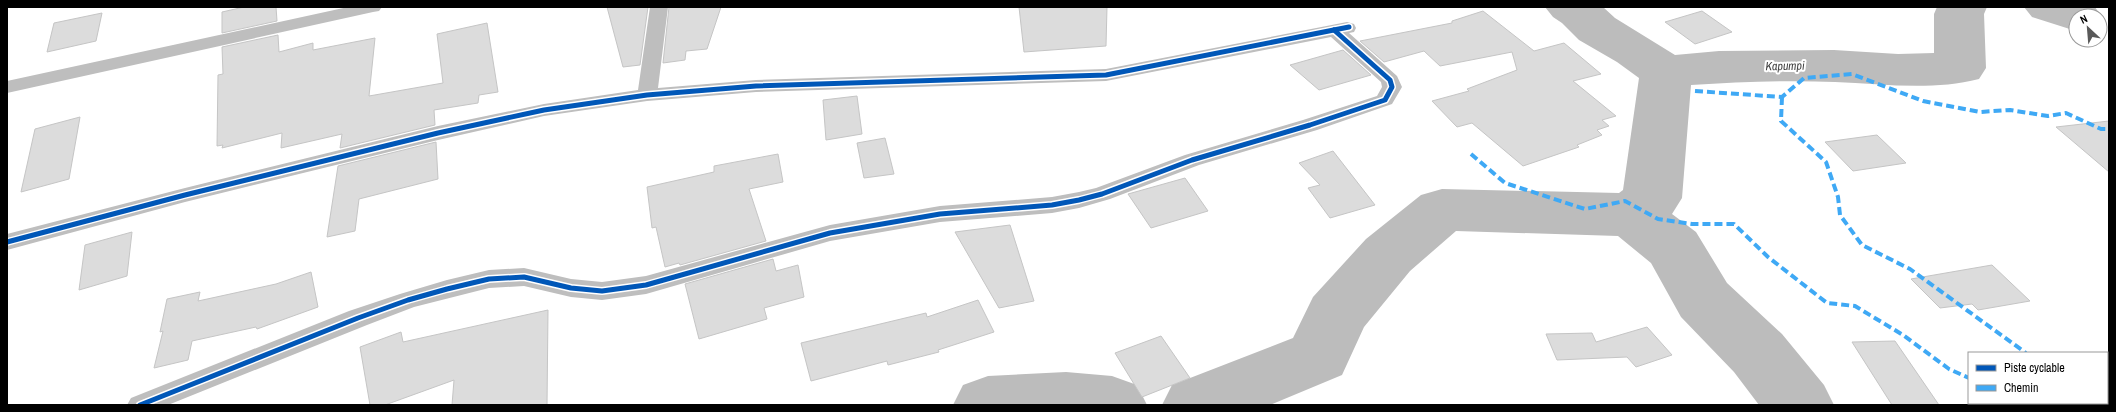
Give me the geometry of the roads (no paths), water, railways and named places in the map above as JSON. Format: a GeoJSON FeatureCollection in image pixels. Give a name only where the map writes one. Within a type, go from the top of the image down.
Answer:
{"type":"FeatureCollection","features":[{"type":"Feature","properties":{"kind":"street"},"geometry":{"type":"LineString","coordinates":[[7,87],[373,7]]}},
{"type":"Feature","properties":{"kind":"street"},"geometry":{"type":"LineString","coordinates":[[647,95],[659,7]]}},
{"type":"Feature","properties":{"kind":"street"},"geometry":{"type":"LineString","coordinates":[[7,242],[185,194],[438,133],[544,110],[647,95],[756,86],[1106,75],[1342,29],[1390,80],[1392,86],[1385,100],[1310,125],[1186,162],[1102,194],[1052,205],[940,214],[830,233],[704,270],[646,285],[602,291],[571,288],[524,277],[489,279],[408,300],[140,405]]}},
{"type":"Feature","properties":{"kind":"waterway","name":"Kapumpi"},"geometry":{"type":"LineString","coordinates":[[1570,7],[1580,12],[1597,29],[1635,51],[1666,73]]}},
{"type":"Feature","properties":{"kind":"waterway","name":"Kapumpi"},"geometry":{"type":"LineString","coordinates":[[1666,73],[1686,69],[1719,67],[1834,66],[1898,70],[1960,68],[1959,14],[1962,7]]}},
{"type":"Feature","properties":{"kind":"waterway","name":"Kapumpi"},"geometry":{"type":"LineString","coordinates":[[2049,7],[2068,13]]}},
{"type":"Feature","properties":{"kind":"waterway"},"geometry":{"type":"LineString","coordinates":[[1632,215],[1652,198],[1666,73]]}},
{"type":"Feature","properties":{"kind":"waterway"},"geometry":{"type":"LineString","coordinates":[[1197,405],[1318,356],[1336,315],[1388,255],[1442,210],[1632,215]]}},
{"type":"Feature","properties":{"kind":"waterway"},"geometry":{"type":"LineString","coordinates":[[1632,215],[1674,248],[1704,300],[1758,353],[1799,405]]}},
{"type":"Feature","properties":{"kind":"waterway"},"geometry":{"type":"LineString","coordinates":[[988,405],[1066,401],[1112,405]]}}]}
